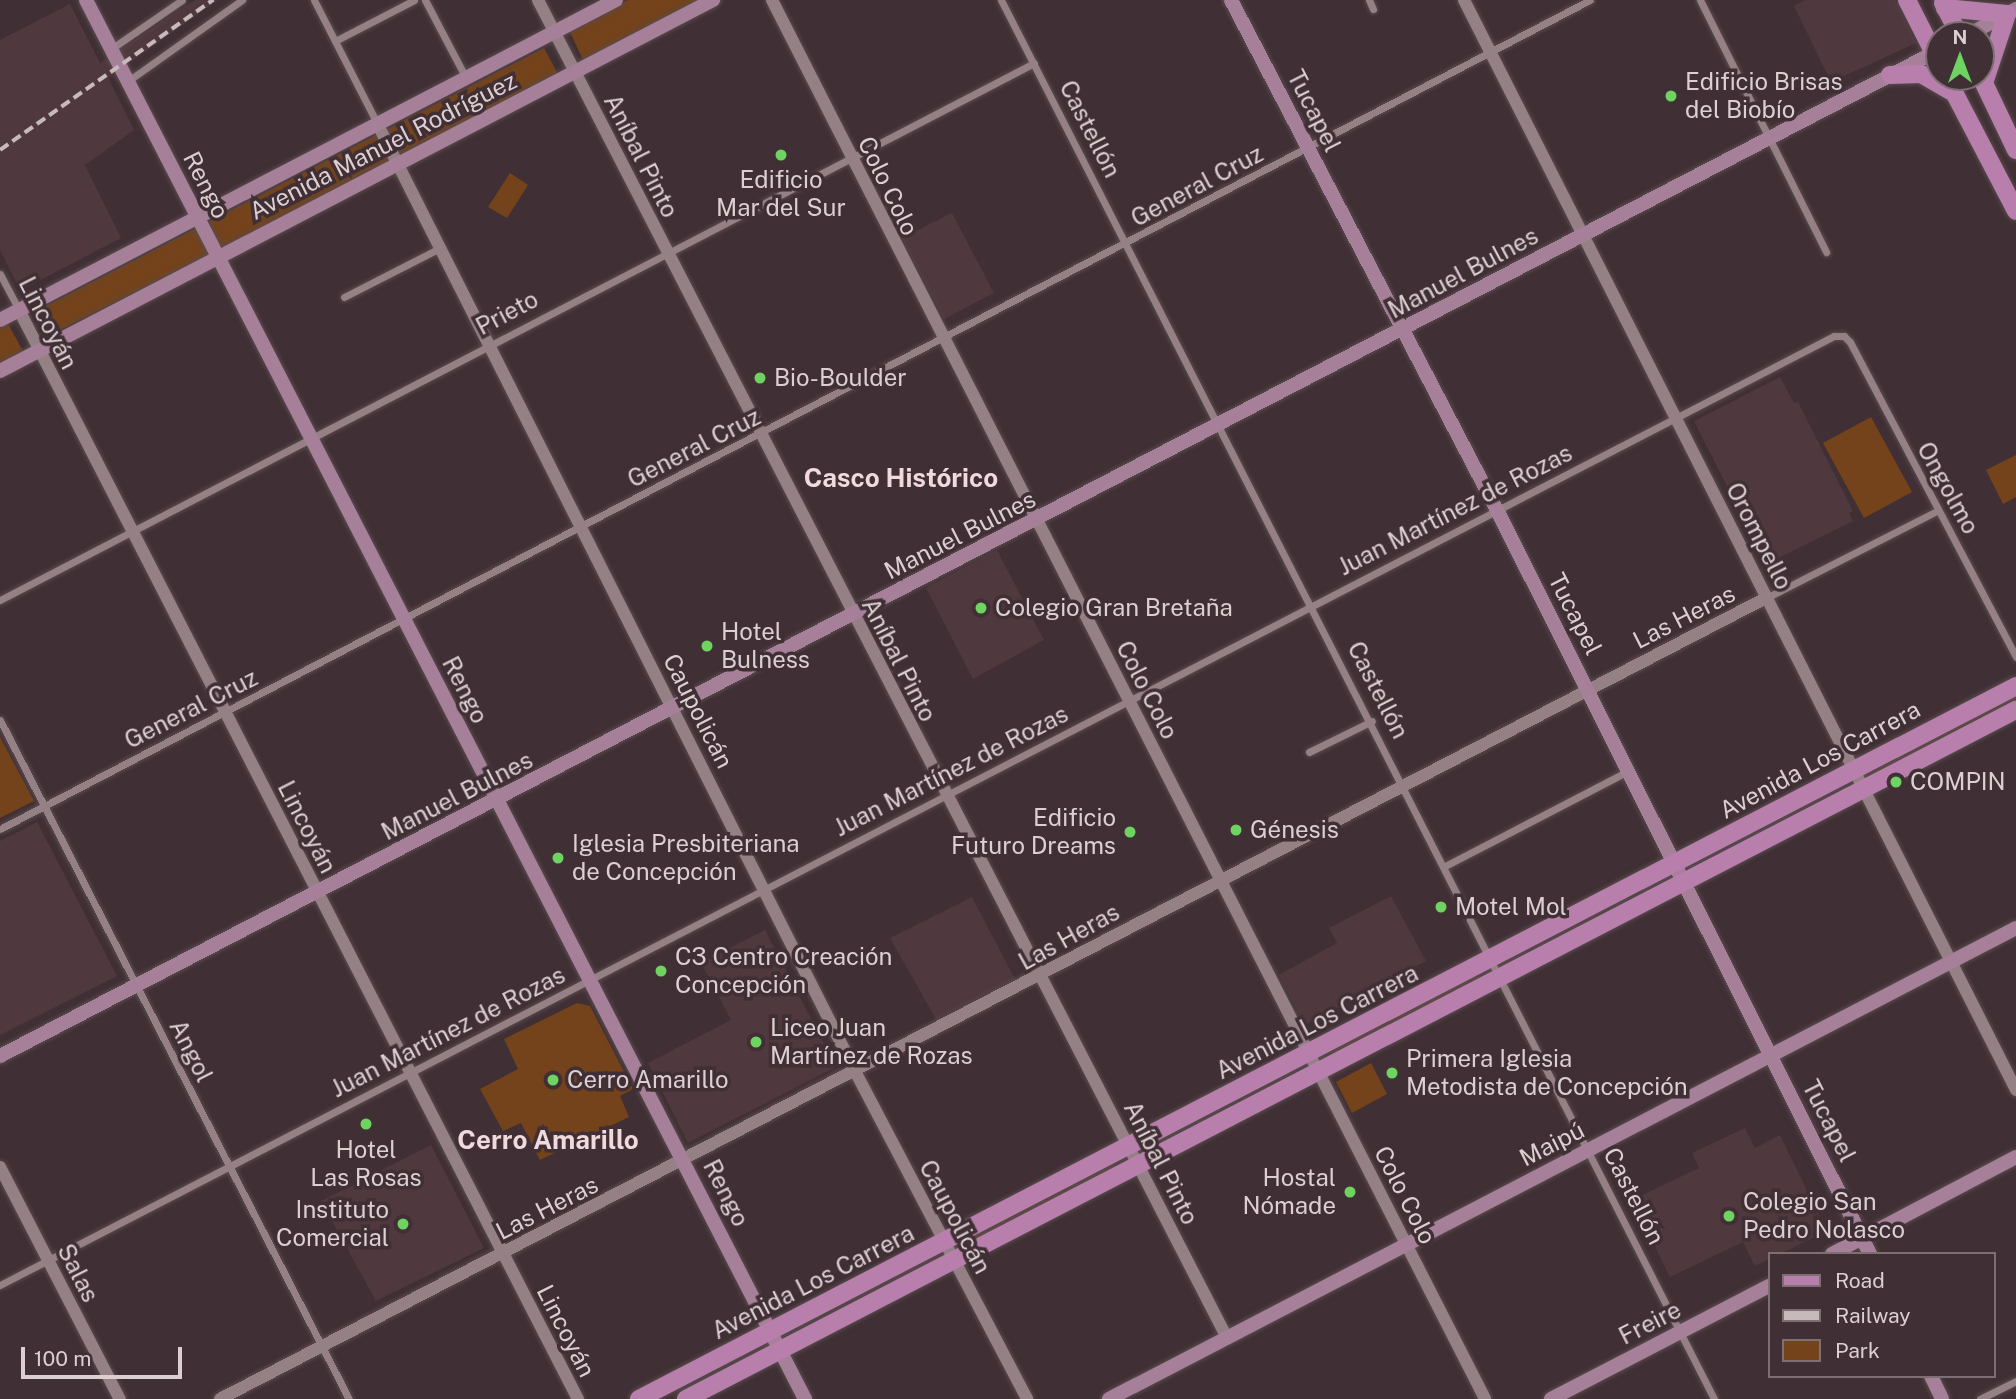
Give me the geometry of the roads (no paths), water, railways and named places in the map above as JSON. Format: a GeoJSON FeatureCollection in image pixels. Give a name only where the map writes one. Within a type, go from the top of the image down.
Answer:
{"type":"FeatureCollection","features":[{"type":"Feature","properties":{"kind":"main road","name":"Rengo"},"geometry":{"type":"LineString","coordinates":[[86,0],[805,1399]]}},
{"type":"Feature","properties":{"kind":"main road","name":"Avenida Manuel Rodríguez"},"geometry":{"type":"LineString","coordinates":[[0,320],[617,0]]}},
{"type":"Feature","properties":{"kind":"main road","name":"Avenida Manuel Rodríguez"},"geometry":{"type":"LineString","coordinates":[[0,371],[713,0]]}},
{"type":"Feature","properties":{"kind":"main road","name":"Tucapel"},"geometry":{"type":"LineString","coordinates":[[1231,0],[1497,510],[1869,1252]]}},
{"type":"Feature","properties":{"kind":"main road"},"geometry":{"type":"LineString","coordinates":[[1907,0],[1925,33]]}},
{"type":"Feature","properties":{"kind":"main road"},"geometry":{"type":"LineString","coordinates":[[1943,4],[2012,12]]}},
{"type":"Feature","properties":{"kind":"main road"},"geometry":{"type":"LineString","coordinates":[[1943,4],[1952,21]]}},
{"type":"Feature","properties":{"kind":"main road"},"geometry":{"type":"LineString","coordinates":[[1995,21],[2012,12]]}},
{"type":"Feature","properties":{"kind":"main road"},"geometry":{"type":"LineString","coordinates":[[1995,52],[2012,12]]}},
{"type":"Feature","properties":{"kind":"main road","name":"Manuel Bulnes"},"geometry":{"type":"LineString","coordinates":[[0,1056],[1037,522],[1890,75],[1925,60]]}},
{"type":"Feature","properties":{"kind":"main road"},"geometry":{"type":"LineString","coordinates":[[1890,75],[1929,76],[1956,97]]}},
{"type":"Feature","properties":{"kind":"main road"},"geometry":{"type":"LineString","coordinates":[[1953,91],[2016,211]]}},
{"type":"Feature","properties":{"kind":"main road"},"geometry":{"type":"LineString","coordinates":[[1988,91],[2016,150]]}},
{"type":"Feature","properties":{"kind":"main road","name":"Avenida Los Carrera"},"geometry":{"type":"LineString","coordinates":[[639,1399],[2016,686]]}},
{"type":"Feature","properties":{"kind":"main road","name":"Avenida Los Carrera"},"geometry":{"type":"LineString","coordinates":[[686,1399],[2016,710]]}},
{"type":"Feature","properties":{"kind":"main road","name":"Maipú"},"geometry":{"type":"LineString","coordinates":[[1109,1399],[2016,928]]}},
{"type":"Feature","properties":{"kind":"main road"},"geometry":{"type":"LineString","coordinates":[[1836,1252],[2016,1157]]}},
{"type":"Feature","properties":{"kind":"main road","name":"Freire"},"geometry":{"type":"LineString","coordinates":[[1550,1399],[1768,1287]]}},
{"type":"Feature","properties":{"kind":"main road"},"geometry":{"type":"LineString","coordinates":[[1932,1378],[1942,1399]]}},
{"type":"Feature","properties":{"kind":"street"},"geometry":{"type":"LineString","coordinates":[[111,49],[182,0]]}},
{"type":"Feature","properties":{"kind":"street"},"geometry":{"type":"LineString","coordinates":[[128,81],[242,0]]}},
{"type":"Feature","properties":{"kind":"street","name":"Caupolicán"},"geometry":{"type":"LineString","coordinates":[[314,0],[856,1073],[1027,1399]]}},
{"type":"Feature","properties":{"kind":"street"},"geometry":{"type":"LineString","coordinates":[[335,41],[414,0]]}},
{"type":"Feature","properties":{"kind":"street"},"geometry":{"type":"LineString","coordinates":[[425,0],[466,78]]}},
{"type":"Feature","properties":{"kind":"street","name":"Aníbal Pinto"},"geometry":{"type":"LineString","coordinates":[[538,0],[853,617],[1227,1338]]}},
{"type":"Feature","properties":{"kind":"street","name":"Colo Colo"},"geometry":{"type":"LineString","coordinates":[[772,0],[942,341],[1320,1072],[1485,1399]]}},
{"type":"Feature","properties":{"kind":"street","name":"Castellón"},"geometry":{"type":"LineString","coordinates":[[1002,0],[1446,866],[1714,1399]]}},
{"type":"Feature","properties":{"kind":"street"},"geometry":{"type":"LineString","coordinates":[[1369,0],[1373,9]]}},
{"type":"Feature","properties":{"kind":"street","name":"Orompello"},"geometry":{"type":"LineString","coordinates":[[1464,0],[2016,1090]]}},
{"type":"Feature","properties":{"kind":"street","name":"General Cruz"},"geometry":{"type":"LineString","coordinates":[[0,829],[1127,245],[1590,0]]}},
{"type":"Feature","properties":{"kind":"street"},"geometry":{"type":"LineString","coordinates":[[1700,0],[1826,252]]}},
{"type":"Feature","properties":{"kind":"street","name":"Prieto"},"geometry":{"type":"LineString","coordinates":[[0,600],[666,251],[1034,63]]}},
{"type":"Feature","properties":{"kind":"street"},"geometry":{"type":"LineString","coordinates":[[344,297],[440,248]]}},
{"type":"Feature","properties":{"kind":"street","name":"Lincoyán"},"geometry":{"type":"LineString","coordinates":[[0,274],[578,1399]]}},
{"type":"Feature","properties":{"kind":"street","name":"Juan Martínez de Rozas"},"geometry":{"type":"LineString","coordinates":[[0,1284],[1835,336],[1846,337]]}},
{"type":"Feature","properties":{"kind":"street","name":"Ongolmo"},"geometry":{"type":"LineString","coordinates":[[1846,337],[2016,657]]}},
{"type":"Feature","properties":{"kind":"street","name":"Las Heras"},"geometry":{"type":"LineString","coordinates":[[220,1399],[856,1073],[1040,977],[1219,878],[1937,511]]}},
{"type":"Feature","properties":{"kind":"street","name":"Angol"},"geometry":{"type":"LineString","coordinates":[[0,720],[349,1399]]}},
{"type":"Feature","properties":{"kind":"street"},"geometry":{"type":"LineString","coordinates":[[1309,752],[1372,721]]}},
{"type":"Feature","properties":{"kind":"street"},"geometry":{"type":"LineString","coordinates":[[1446,866],[1628,771]]}},
{"type":"Feature","properties":{"kind":"street","name":"Salas"},"geometry":{"type":"LineString","coordinates":[[0,1167],[120,1399]]}},
{"type":"Feature","properties":{"kind":"street"},"geometry":{"type":"LineString","coordinates":[[1980,1399],[2016,1381]]}},
{"type":"Feature","properties":{"kind":"railway"},"geometry":{"type":"LineString","coordinates":[[0,150],[213,0]]}},
{"type":"Feature","properties":{"kind":"place","name":"Edificio Brisas del Biobío"},"geometry":{"type":"Point","coordinates":[1671,96]}},
{"type":"Feature","properties":{"kind":"place","name":"Edificio Mar del Sur"},"geometry":{"type":"Point","coordinates":[781,155]}},
{"type":"Feature","properties":{"kind":"place","name":"Bio-Boulder"},"geometry":{"type":"Point","coordinates":[760,378]}},
{"type":"Feature","properties":{"kind":"place","name":"Colegio Gran Bretaña"},"geometry":{"type":"Point","coordinates":[981,608]}},
{"type":"Feature","properties":{"kind":"place","name":"Hotel Bulness"},"geometry":{"type":"Point","coordinates":[707,646]}},
{"type":"Feature","properties":{"kind":"place","name":"COMPIN"},"geometry":{"type":"Point","coordinates":[1896,782]}},
{"type":"Feature","properties":{"kind":"place","name":"Génesis"},"geometry":{"type":"Point","coordinates":[1236,830]}},
{"type":"Feature","properties":{"kind":"place","name":"Edificio Futuro Dreams"},"geometry":{"type":"Point","coordinates":[1130,832]}},
{"type":"Feature","properties":{"kind":"place","name":"Iglesia Presbiteriana de Concepción"},"geometry":{"type":"Point","coordinates":[558,858]}},
{"type":"Feature","properties":{"kind":"place","name":"Motel Mol"},"geometry":{"type":"Point","coordinates":[1441,907]}},
{"type":"Feature","properties":{"kind":"place","name":"C3 Centro Creación Concepción"},"geometry":{"type":"Point","coordinates":[661,971]}},
{"type":"Feature","properties":{"kind":"place","name":"Liceo Juan Martínez de Rozas"},"geometry":{"type":"Point","coordinates":[756,1042]}},
{"type":"Feature","properties":{"kind":"place","name":"Primera Iglesia Metodista de Concepción"},"geometry":{"type":"Point","coordinates":[1392,1073]}},
{"type":"Feature","properties":{"kind":"place","name":"Cerro Amarillo"},"geometry":{"type":"Point","coordinates":[553,1080]}},
{"type":"Feature","properties":{"kind":"place","name":"Hotel Las Rosas"},"geometry":{"type":"Point","coordinates":[366,1124]}},
{"type":"Feature","properties":{"kind":"place","name":"Hostal Nómade"},"geometry":{"type":"Point","coordinates":[1350,1192]}},
{"type":"Feature","properties":{"kind":"place","name":"Colegio San Pedro Nolasco"},"geometry":{"type":"Point","coordinates":[1729,1216]}},
{"type":"Feature","properties":{"kind":"place","name":"Instituto Comercial"},"geometry":{"type":"Point","coordinates":[403,1224]}},
{"type":"Feature","properties":{"kind":"district","name":"Casco Histórico"},"geometry":{"type":"Point","coordinates":[901,478]}},
{"type":"Feature","properties":{"kind":"district","name":"Cerro Amarillo"},"geometry":{"type":"Point","coordinates":[548,1140]}}]}
